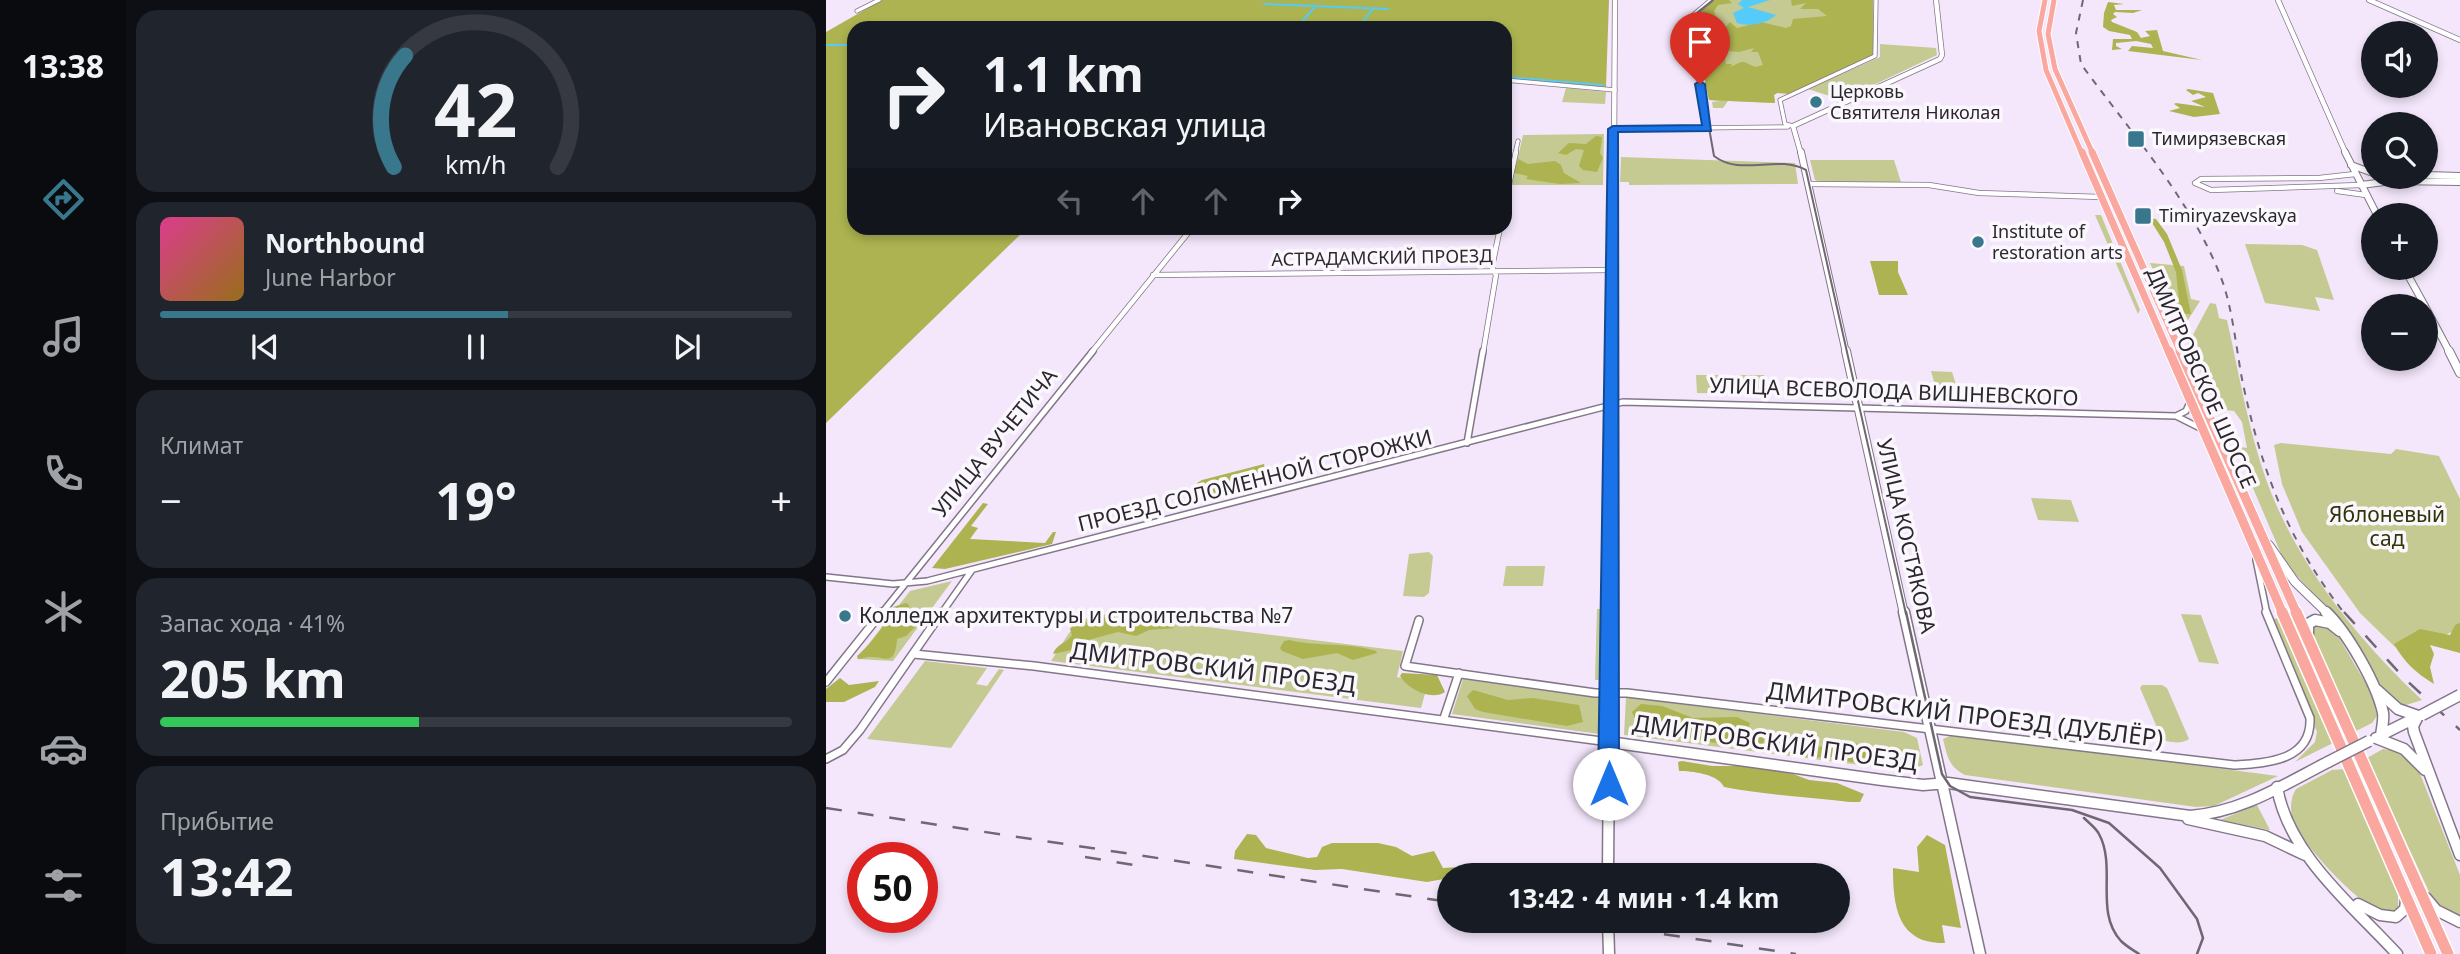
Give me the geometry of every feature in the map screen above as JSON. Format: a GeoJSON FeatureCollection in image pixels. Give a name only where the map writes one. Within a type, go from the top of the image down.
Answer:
{"type":"FeatureCollection","features":[{"type":"Feature","properties":{"kind":"main road"},"geometry":{"type":"LineString","coordinates":[[1608,863],[1615,0]]}},
{"type":"Feature","properties":{"kind":"main road"},"geometry":{"type":"LineString","coordinates":[[1793,127],[1940,59],[1942,55],[1936,0]]}},
{"type":"Feature","properties":{"kind":"main road","name":"ДМИТРОВСКОЕ ШОССЕ"},"geometry":{"type":"LineString","coordinates":[[2045,0],[2039,31],[2045,65],[2431,954]]}},
{"type":"Feature","properties":{"kind":"main road","name":"ДМИТРОВСКОЕ ШОССЕ"},"geometry":{"type":"LineString","coordinates":[[2054,0],[2048,34],[2055,69],[2448,954]]}},
{"type":"Feature","properties":{"kind":"main road"},"geometry":{"type":"LineString","coordinates":[[2278,0],[2361,185]]}},
{"type":"Feature","properties":{"kind":"main road"},"geometry":{"type":"LineString","coordinates":[[2370,0],[2460,38]]}},
{"type":"Feature","properties":{"kind":"main road","name":"УЛИЦА КОСТЯКОВА"},"geometry":{"type":"LineString","coordinates":[[1793,127],[1980,954]]}},
{"type":"Feature","properties":{"kind":"main road"},"geometry":{"type":"LineString","coordinates":[[2351,165],[2361,169]]}},
{"type":"Feature","properties":{"kind":"main road"},"geometry":{"type":"LineString","coordinates":[[2355,174],[2361,174]]}},
{"type":"Feature","properties":{"kind":"main road"},"geometry":{"type":"LineString","coordinates":[[2438,175],[2460,176]]}},
{"type":"Feature","properties":{"kind":"main road"},"geometry":{"type":"LineString","coordinates":[[2438,182],[2460,182]]}},
{"type":"Feature","properties":{"kind":"main road"},"geometry":{"type":"LineString","coordinates":[[2363,189],[2370,203]]}},
{"type":"Feature","properties":{"kind":"main road"},"geometry":{"type":"LineString","coordinates":[[2366,195],[2373,189]]}},
{"type":"Feature","properties":{"kind":"main road"},"geometry":{"type":"LineString","coordinates":[[2438,332],[2460,373]]}},
{"type":"Feature","properties":{"kind":"main road"},"geometry":{"type":"LineString","coordinates":[[2264,538],[2295,582],[2332,617],[2345,636],[2373,687],[2383,714],[2376,738],[2404,749],[2427,772]]}},
{"type":"Feature","properties":{"kind":"main road"},"geometry":{"type":"LineString","coordinates":[[2312,647],[2308,632],[2310,622],[2319,620],[2330,624],[2345,636]]}},
{"type":"Feature","properties":{"kind":"main road"},"geometry":{"type":"LineString","coordinates":[[2373,687],[2393,706],[2420,716],[2413,726],[2427,772],[2460,855]]}},
{"type":"Feature","properties":{"kind":"main road","name":"ДМИТРОВСКИЙ ПРОЕЗД"},"geometry":{"type":"LineString","coordinates":[[1609,742],[1911,784],[1943,783],[2165,813],[2213,815],[2235,808],[2277,788],[2460,695]]}},
{"type":"Feature","properties":{"kind":"main road"},"geometry":{"type":"LineString","coordinates":[[2277,788],[2278,804],[2285,823],[2314,861],[2397,954]]}},
{"type":"Feature","properties":{"kind":"main road"},"geometry":{"type":"LineString","coordinates":[[2165,813],[2277,840],[2314,861]]}},
{"type":"Feature","properties":{"kind":"main road"},"geometry":{"type":"LineString","coordinates":[[2337,887],[2365,910],[2389,918],[2403,914],[2407,909],[2404,891]]}},
{"type":"Feature","properties":{"kind":"main road"},"geometry":{"type":"LineString","coordinates":[[2420,889],[2436,910],[2460,922]]}},
{"type":"Feature","properties":{"kind":"main road"},"geometry":{"type":"LineString","coordinates":[[1608,933],[1609,954]]}},
{"type":"Feature","properties":{"kind":"street"},"geometry":{"type":"LineString","coordinates":[[857,11],[879,0]]}},
{"type":"Feature","properties":{"kind":"street"},"geometry":{"type":"LineString","coordinates":[[1707,128],[1690,26],[1692,16],[1712,0]]}},
{"type":"Feature","properties":{"kind":"street"},"geometry":{"type":"LineString","coordinates":[[1793,127],[1785,124],[1780,100],[1875,56],[1876,0]]}},
{"type":"Feature","properties":{"kind":"street"},"geometry":{"type":"LineString","coordinates":[[1512,81],[1615,90]]}},
{"type":"Feature","properties":{"kind":"street"},"geometry":{"type":"LineString","coordinates":[[1613,129],[1793,127]]}},
{"type":"Feature","properties":{"kind":"street"},"geometry":{"type":"LineString","coordinates":[[1512,170],[1518,141]]}},
{"type":"Feature","properties":{"kind":"street"},"geometry":{"type":"LineString","coordinates":[[2355,174],[2319,178],[2201,179],[2195,183],[2211,190],[2316,189],[2361,185]]}},
{"type":"Feature","properties":{"kind":"street"},"geometry":{"type":"LineString","coordinates":[[1808,184],[1929,185],[1975,192],[2101,197]]}},
{"type":"Feature","properties":{"kind":"street"},"geometry":{"type":"LineString","coordinates":[[2316,189],[2366,195]]}},
{"type":"Feature","properties":{"kind":"street","name":"УЛИЦА ВУЧЕТИЧА"},"geometry":{"type":"LineString","coordinates":[[826,682],[1186,235]]}},
{"type":"Feature","properties":{"kind":"street"},"geometry":{"type":"LineString","coordinates":[[1467,443],[1496,275],[1493,270],[1499,235]]}},
{"type":"Feature","properties":{"kind":"street","name":"АСТРАДАМСКИЙ ПРОЕЗД"},"geometry":{"type":"LineString","coordinates":[[1153,275],[1611,270]]}},
{"type":"Feature","properties":{"kind":"street","name":"УЛИЦА ВСЕВОЛОДА ВИШНЕВСКОГО"},"geometry":{"type":"LineString","coordinates":[[1612,404],[1626,402],[1858,406],[2176,416],[2188,420],[2202,430]]}},
{"type":"Feature","properties":{"kind":"street","name":"ПРОЕЗД СОЛОМЕННОЙ СТОРОЖКИ"},"geometry":{"type":"LineString","coordinates":[[826,577],[905,584],[972,570],[1612,404]]}},
{"type":"Feature","properties":{"kind":"street"},"geometry":{"type":"LineString","coordinates":[[2176,416],[2191,405],[2203,414],[2207,409]]}},
{"type":"Feature","properties":{"kind":"street","name":"ДМИТРОВСКИЙ ПРОЕЗД (ДУБЛЁР)"},"geometry":{"type":"LineString","coordinates":[[1419,620],[1405,666],[1609,693],[2225,765],[2267,761],[2300,749],[2310,740],[2312,726],[2269,620],[2255,550]]}},
{"type":"Feature","properties":{"kind":"street"},"geometry":{"type":"LineString","coordinates":[[826,759],[843,750],[853,738],[972,570]]}},
{"type":"Feature","properties":{"kind":"street","name":"ДМИТРОВСКИЙ ПРОЕЗД"},"geometry":{"type":"LineString","coordinates":[[914,654],[1034,666],[1609,742]]}},
{"type":"Feature","properties":{"kind":"street"},"geometry":{"type":"LineString","coordinates":[[1444,719],[1459,673]]}},
{"type":"Feature","properties":{"kind":"green space"},"geometry":{"type":"Polygon","coordinates":[[[882,0],[1609,0],[1606,87],[1512,79],[1512,21],[847,21],[847,235],[1020,235],[826,423],[826,32],[882,0]]]}},
{"type":"Feature","properties":{"kind":"green space"},"geometry":{"type":"Polygon","coordinates":[[[1714,0],[1873,0],[1873,55],[1791,94],[1777,93],[1774,95],[1775,103],[1728,101],[1723,108],[1713,108],[1712,102],[1720,101],[1709,100],[1694,26],[1700,10],[1714,0]]]}},
{"type":"Feature","properties":{"kind":"green space"},"geometry":{"type":"Polygon","coordinates":[[[1714,0],[1729,0],[1732,3],[1718,5],[1714,11],[1716,17],[1705,26],[1723,30],[1730,22],[1737,28],[1761,22],[1786,28],[1791,26],[1793,19],[1827,16],[1818,9],[1800,9],[1806,3],[1792,6],[1791,0],[1873,0],[1873,55],[1791,94],[1777,93],[1774,95],[1775,103],[1709,100],[1694,26],[1695,16],[1714,0]],[[1712,44],[1706,46],[1707,56],[1724,53],[1726,64],[1732,64],[1731,67],[1742,62],[1755,67],[1763,65],[1758,52],[1751,52],[1754,48],[1739,52],[1727,51],[1712,44]]]}},
{"type":"Feature","properties":{"kind":"green space"},"geometry":{"type":"Polygon","coordinates":[[[2108,2],[2124,4],[2114,5],[2116,10],[2142,10],[2133,13],[2115,12],[2113,14],[2117,17],[2111,20],[2112,22],[2137,32],[2141,38],[2150,36],[2145,31],[2157,30],[2163,51],[2202,60],[2128,51],[2132,46],[2153,48],[2151,44],[2136,41],[2116,43],[2116,46],[2122,49],[2112,50],[2113,39],[2132,39],[2130,35],[2109,31],[2103,27],[2108,2]]]}},
{"type":"Feature","properties":{"kind":"green space"},"geometry":{"type":"Polygon","coordinates":[[[1880,44],[1936,48],[1937,55],[1842,100],[1808,89],[1880,57],[1880,44]]]}},
{"type":"Feature","properties":{"kind":"green space"},"geometry":{"type":"Polygon","coordinates":[[[1566,88],[1606,92],[1605,104],[1562,102],[1566,88]]]}},
{"type":"Feature","properties":{"kind":"green space"},"geometry":{"type":"Polygon","coordinates":[[[2186,90],[2213,93],[2220,114],[2194,117],[2169,111],[2180,108],[2174,104],[2176,103],[2205,107],[2191,101],[2206,97],[2198,93],[2193,95],[2186,90]]]}},
{"type":"Feature","properties":{"kind":"green space"},"geometry":{"type":"Polygon","coordinates":[[[1604,134],[1603,185],[1512,185],[1523,135],[1604,134]]]}},
{"type":"Feature","properties":{"kind":"green space"},"geometry":{"type":"Polygon","coordinates":[[[1596,136],[1602,137],[1600,153],[1603,158],[1597,172],[1583,170],[1579,166],[1584,150],[1576,149],[1566,155],[1558,153],[1569,143],[1586,144],[1596,136]]]}},
{"type":"Feature","properties":{"kind":"green space"},"geometry":{"type":"Polygon","coordinates":[[[1621,157],[1795,163],[1798,184],[1629,185],[1629,182],[1620,182],[1621,157]]]}},
{"type":"Feature","properties":{"kind":"green space"},"geometry":{"type":"Polygon","coordinates":[[[1518,159],[1528,164],[1555,161],[1561,165],[1564,173],[1581,183],[1560,184],[1526,179],[1528,176],[1514,173],[1518,159]]]}},
{"type":"Feature","properties":{"kind":"green space"},"geometry":{"type":"Polygon","coordinates":[[[1810,160],[1894,160],[1901,182],[1819,182],[1815,180],[1810,160]]]}},
{"type":"Feature","properties":{"kind":"green space"},"geometry":{"type":"Polygon","coordinates":[[[2095,215],[2101,215],[2140,310],[2138,314],[2095,215]]]}},
{"type":"Feature","properties":{"kind":"green space"},"geometry":{"type":"Polygon","coordinates":[[[2149,218],[2156,219],[2167,234],[2182,270],[2191,314],[2184,314],[2180,310],[2176,272],[2164,242],[2149,218]]]}},
{"type":"Feature","properties":{"kind":"green space"},"geometry":{"type":"Polygon","coordinates":[[[2245,244],[2302,245],[2317,250],[2334,300],[2315,297],[2320,311],[2265,303],[2245,244]]]}},
{"type":"Feature","properties":{"kind":"green space"},"geometry":{"type":"Polygon","coordinates":[[[1870,261],[1898,261],[1898,272],[1908,295],[1879,295],[1870,261]]]}},
{"type":"Feature","properties":{"kind":"green space"},"geometry":{"type":"Polygon","coordinates":[[[2150,263],[2184,266],[2191,299],[2200,301],[2183,328],[2180,328],[2150,263]]]}},
{"type":"Feature","properties":{"kind":"green space"},"geometry":{"type":"Polygon","coordinates":[[[2210,303],[2216,304],[2219,318],[2227,320],[2258,453],[2285,524],[2317,579],[2356,631],[2422,700],[2403,706],[2386,696],[2360,650],[2332,612],[2290,569],[2282,556],[2235,446],[2247,448],[2242,422],[2234,411],[2218,409],[2188,344],[2210,303]]]}},
{"type":"Feature","properties":{"kind":"green space"},"geometry":{"type":"Polygon","coordinates":[[[1931,371],[1952,372],[1961,400],[1939,400],[1931,371]]]}},
{"type":"Feature","properties":{"kind":"green space"},"geometry":{"type":"Polygon","coordinates":[[[1696,375],[1764,375],[1766,394],[1697,393],[1696,375]]]}},
{"type":"Feature","properties":{"kind":"green space","name":"Яблоневый сад"},"geometry":{"type":"Polygon","coordinates":[[[2281,443],[2391,454],[2396,449],[2439,456],[2460,499],[2460,628],[2410,652],[2395,647],[2360,613],[2302,532],[2282,484],[2274,445],[2281,443]]]}},
{"type":"Feature","properties":{"kind":"green space"},"geometry":{"type":"Polygon","coordinates":[[[1264,464],[1265,471],[1256,473],[1257,487],[1203,501],[1198,498],[1197,483],[1202,480],[1264,464]]]}},
{"type":"Feature","properties":{"kind":"green space"},"geometry":{"type":"Polygon","coordinates":[[[2031,498],[2071,500],[2079,522],[2038,520],[2031,498]]]}},
{"type":"Feature","properties":{"kind":"green space"},"geometry":{"type":"Polygon","coordinates":[[[983,503],[988,504],[971,526],[978,528],[970,539],[1045,543],[1053,532],[1056,532],[1052,544],[945,569],[932,568],[983,503]]]}},
{"type":"Feature","properties":{"kind":"green space"},"geometry":{"type":"Polygon","coordinates":[[[1429,552],[1433,556],[1429,593],[1424,597],[1403,596],[1409,554],[1429,552]]]}},
{"type":"Feature","properties":{"kind":"green space"},"geometry":{"type":"Polygon","coordinates":[[[1506,566],[1545,566],[1543,586],[1503,586],[1506,566]]]}},
{"type":"Feature","properties":{"kind":"green space"},"geometry":{"type":"Polygon","coordinates":[[[952,581],[893,661],[857,659],[910,591],[952,581]]]}},
{"type":"Feature","properties":{"kind":"green space"},"geometry":{"type":"Polygon","coordinates":[[[906,603],[909,605],[908,617],[919,618],[919,623],[906,636],[897,639],[892,657],[858,659],[857,656],[878,633],[893,607],[906,603]]]}},
{"type":"Feature","properties":{"kind":"green space"},"geometry":{"type":"Polygon","coordinates":[[[1597,609],[1605,609],[1603,680],[1595,680],[1597,609]]]}},
{"type":"Feature","properties":{"kind":"green space"},"geometry":{"type":"Polygon","coordinates":[[[1093,613],[1403,651],[1397,677],[1428,683],[1421,708],[1051,661],[1069,633],[1093,613]]]}},
{"type":"Feature","properties":{"kind":"green space"},"geometry":{"type":"Polygon","coordinates":[[[2181,614],[2201,615],[2219,664],[2199,662],[2181,614]]]}},
{"type":"Feature","properties":{"kind":"green space"},"geometry":{"type":"Polygon","coordinates":[[[1093,615],[1121,620],[1142,619],[1175,628],[1149,630],[1136,636],[1118,632],[1088,640],[1072,650],[1053,654],[1072,635],[1070,629],[1075,622],[1087,622],[1093,615]]]}},
{"type":"Feature","properties":{"kind":"green space"},"geometry":{"type":"Polygon","coordinates":[[[2276,618],[2281,621],[2333,743],[2295,762],[2315,742],[2317,732],[2273,620],[2276,618]]]}},
{"type":"Feature","properties":{"kind":"green space"},"geometry":{"type":"Polygon","coordinates":[[[2318,623],[2335,631],[2372,694],[2377,716],[2372,723],[2356,731],[2311,631],[2313,624],[2318,623]]]}},
{"type":"Feature","properties":{"kind":"green space"},"geometry":{"type":"Polygon","coordinates":[[[2460,623],[2460,653],[2430,645],[2434,654],[2430,667],[2434,684],[2411,667],[2394,644],[2420,629],[2450,635],[2455,625],[2460,623]]]}},
{"type":"Feature","properties":{"kind":"green space"},"geometry":{"type":"Polygon","coordinates":[[[1284,641],[1354,646],[1377,653],[1353,660],[1337,653],[1303,659],[1282,651],[1280,648],[1284,641]]]}},
{"type":"Feature","properties":{"kind":"green space"},"geometry":{"type":"Polygon","coordinates":[[[925,661],[987,668],[976,684],[987,686],[999,669],[1004,670],[951,748],[867,739],[925,661]]]}},
{"type":"Feature","properties":{"kind":"green space"},"geometry":{"type":"Polygon","coordinates":[[[1402,673],[1437,675],[1445,692],[1433,695],[1420,692],[1404,681],[1400,676],[1402,673]]]}},
{"type":"Feature","properties":{"kind":"green space"},"geometry":{"type":"Polygon","coordinates":[[[840,678],[849,685],[879,681],[875,687],[844,702],[826,702],[826,689],[840,678]]]}},
{"type":"Feature","properties":{"kind":"green space"},"geometry":{"type":"Polygon","coordinates":[[[1463,679],[1597,697],[1602,700],[1601,731],[1599,734],[1452,714],[1463,679]]]}},
{"type":"Feature","properties":{"kind":"green space"},"geometry":{"type":"Polygon","coordinates":[[[2142,685],[2162,685],[2167,688],[2189,739],[2176,742],[2162,739],[2140,688],[2142,685]]]}},
{"type":"Feature","properties":{"kind":"green space"},"geometry":{"type":"Polygon","coordinates":[[[1473,690],[1508,700],[1533,698],[1579,705],[1583,722],[1567,726],[1483,712],[1475,709],[1467,696],[1473,690]]]}},
{"type":"Feature","properties":{"kind":"green space"},"geometry":{"type":"Polygon","coordinates":[[[1626,697],[1904,732],[1917,738],[1923,765],[1908,771],[1624,735],[1626,697]]]}},
{"type":"Feature","properties":{"kind":"green space"},"geometry":{"type":"Polygon","coordinates":[[[1641,704],[1662,706],[1693,718],[1737,717],[1750,723],[1748,730],[1757,732],[1764,738],[1763,748],[1638,732],[1632,726],[1635,719],[1632,712],[1641,704]]]}},
{"type":"Feature","properties":{"kind":"green space"},"geometry":{"type":"Polygon","coordinates":[[[1954,734],[2278,776],[2214,806],[2196,807],[1965,775],[1952,765],[1946,751],[1943,739],[1954,734]]]}},
{"type":"Feature","properties":{"kind":"green space"},"geometry":{"type":"Polygon","coordinates":[[[1772,740],[1809,746],[1843,748],[1845,740],[1868,746],[1894,746],[1902,750],[1914,763],[1905,766],[1851,762],[1828,756],[1814,758],[1777,751],[1772,740]]]}},
{"type":"Feature","properties":{"kind":"green space"},"geometry":{"type":"Polygon","coordinates":[[[2383,749],[2400,751],[2417,766],[2460,875],[2460,918],[2441,909],[2431,896],[2367,758],[2383,749]]]}},
{"type":"Feature","properties":{"kind":"green space"},"geometry":{"type":"Polygon","coordinates":[[[1678,762],[1712,766],[1750,766],[1793,774],[1809,780],[1837,783],[1864,794],[1860,802],[1850,802],[1724,787],[1711,776],[1679,771],[1678,762]]]}},
{"type":"Feature","properties":{"kind":"green space"},"geometry":{"type":"Polygon","coordinates":[[[2345,769],[2398,892],[2398,908],[2391,911],[2383,912],[2373,908],[2347,887],[2319,858],[2293,820],[2291,804],[2296,789],[2332,770],[2345,769]]]}},
{"type":"Feature","properties":{"kind":"green space"},"geometry":{"type":"Polygon","coordinates":[[[2257,805],[2270,830],[2220,820],[2257,805]]]}},
{"type":"Feature","properties":{"kind":"green space"},"geometry":{"type":"Polygon","coordinates":[[[1247,834],[1256,835],[1266,848],[1308,858],[1317,857],[1322,847],[1332,843],[1378,843],[1396,847],[1412,856],[1434,851],[1440,863],[1437,863],[1437,880],[1427,882],[1342,869],[1315,870],[1234,859],[1235,851],[1247,834]]]}},
{"type":"Feature","properties":{"kind":"green space"},"geometry":{"type":"Polygon","coordinates":[[[1927,835],[1945,845],[1961,928],[1942,925],[1945,943],[1929,942],[1917,937],[1908,930],[1897,909],[1893,868],[1919,872],[1917,847],[1927,835]]]}},
{"type":"Feature","properties":{"kind":"water"},"geometry":{"type":"Polygon","coordinates":[[[1742,0],[1770,0],[1748,7],[1776,15],[1758,24],[1737,23],[1733,13],[1744,8],[1738,4],[1742,0]]]}},
{"type":"Feature","properties":{"kind":"waterway"},"geometry":{"type":"LineString","coordinates":[[1264,4],[1388,9]]}},
{"type":"Feature","properties":{"kind":"waterway"},"geometry":{"type":"LineString","coordinates":[[1302,21],[1314,8]]}},
{"type":"Feature","properties":{"kind":"waterway"},"geometry":{"type":"LineString","coordinates":[[1363,21],[1372,10]]}},
{"type":"Feature","properties":{"kind":"waterway"},"geometry":{"type":"LineString","coordinates":[[826,45],[847,45]]}},
{"type":"Feature","properties":{"kind":"waterway"},"geometry":{"type":"LineString","coordinates":[[1512,78],[1603,85]]}},
{"type":"Feature","properties":{"kind":"tram line"},"geometry":{"type":"LineString","coordinates":[[1713,0],[1693,16],[1691,26],[1714,156],[1736,165],[1783,164],[1806,170],[1906,614]]}},
{"type":"Feature","properties":{"kind":"tram line"},"geometry":{"type":"LineString","coordinates":[[1906,612],[1942,774],[1950,786],[1970,797],[2072,810],[2109,823],[2160,868],[2197,919],[2203,938],[2197,954]]}},
{"type":"Feature","properties":{"kind":"tram line"},"geometry":{"type":"LineString","coordinates":[[2084,818],[2098,832],[2104,847],[2107,903],[2113,929],[2121,941],[2139,954]]}},
{"type":"Feature","properties":{"kind":"railway"},"geometry":{"type":"LineString","coordinates":[[2083,0],[2076,33],[2081,64],[2158,166],[2208,247],[2228,301],[2243,384],[2269,477],[2293,533],[2325,587],[2345,614]]}},
{"type":"Feature","properties":{"kind":"railway"},"geometry":{"type":"LineString","coordinates":[[2344,612],[2404,678],[2460,730]]}},
{"type":"Feature","properties":{"kind":"railway"},"geometry":{"type":"LineString","coordinates":[[826,808],[1437,900]]}},
{"type":"Feature","properties":{"kind":"railway"},"geometry":{"type":"LineString","coordinates":[[1085,857],[1134,865]]}},
{"type":"Feature","properties":{"kind":"railway"},"geometry":{"type":"LineString","coordinates":[[1656,933],[1796,954]]}},
{"type":"Feature","properties":{"kind":"place","name":"Церковь Святителя Николая"},"geometry":{"type":"Point","coordinates":[1816,102]}},
{"type":"Feature","properties":{"kind":"place","name":"Тимирязевская"},"geometry":{"type":"Point","coordinates":[2136,139]}},
{"type":"Feature","properties":{"kind":"place","name":"Timiryazevskaya"},"geometry":{"type":"Point","coordinates":[2143,216]}},
{"type":"Feature","properties":{"kind":"place","name":"Institute of restoration arts"},"geometry":{"type":"Point","coordinates":[1978,242]}},
{"type":"Feature","properties":{"kind":"place","name":"Колледж архитектуры и строительства №7"},"geometry":{"type":"Point","coordinates":[845,616]}},
{"type":"Feature","properties":{"kind":"route"},"geometry":{"type":"LineString","coordinates":[[1609,784],[1613,129],[1707,128],[1700,84]]}}]}
